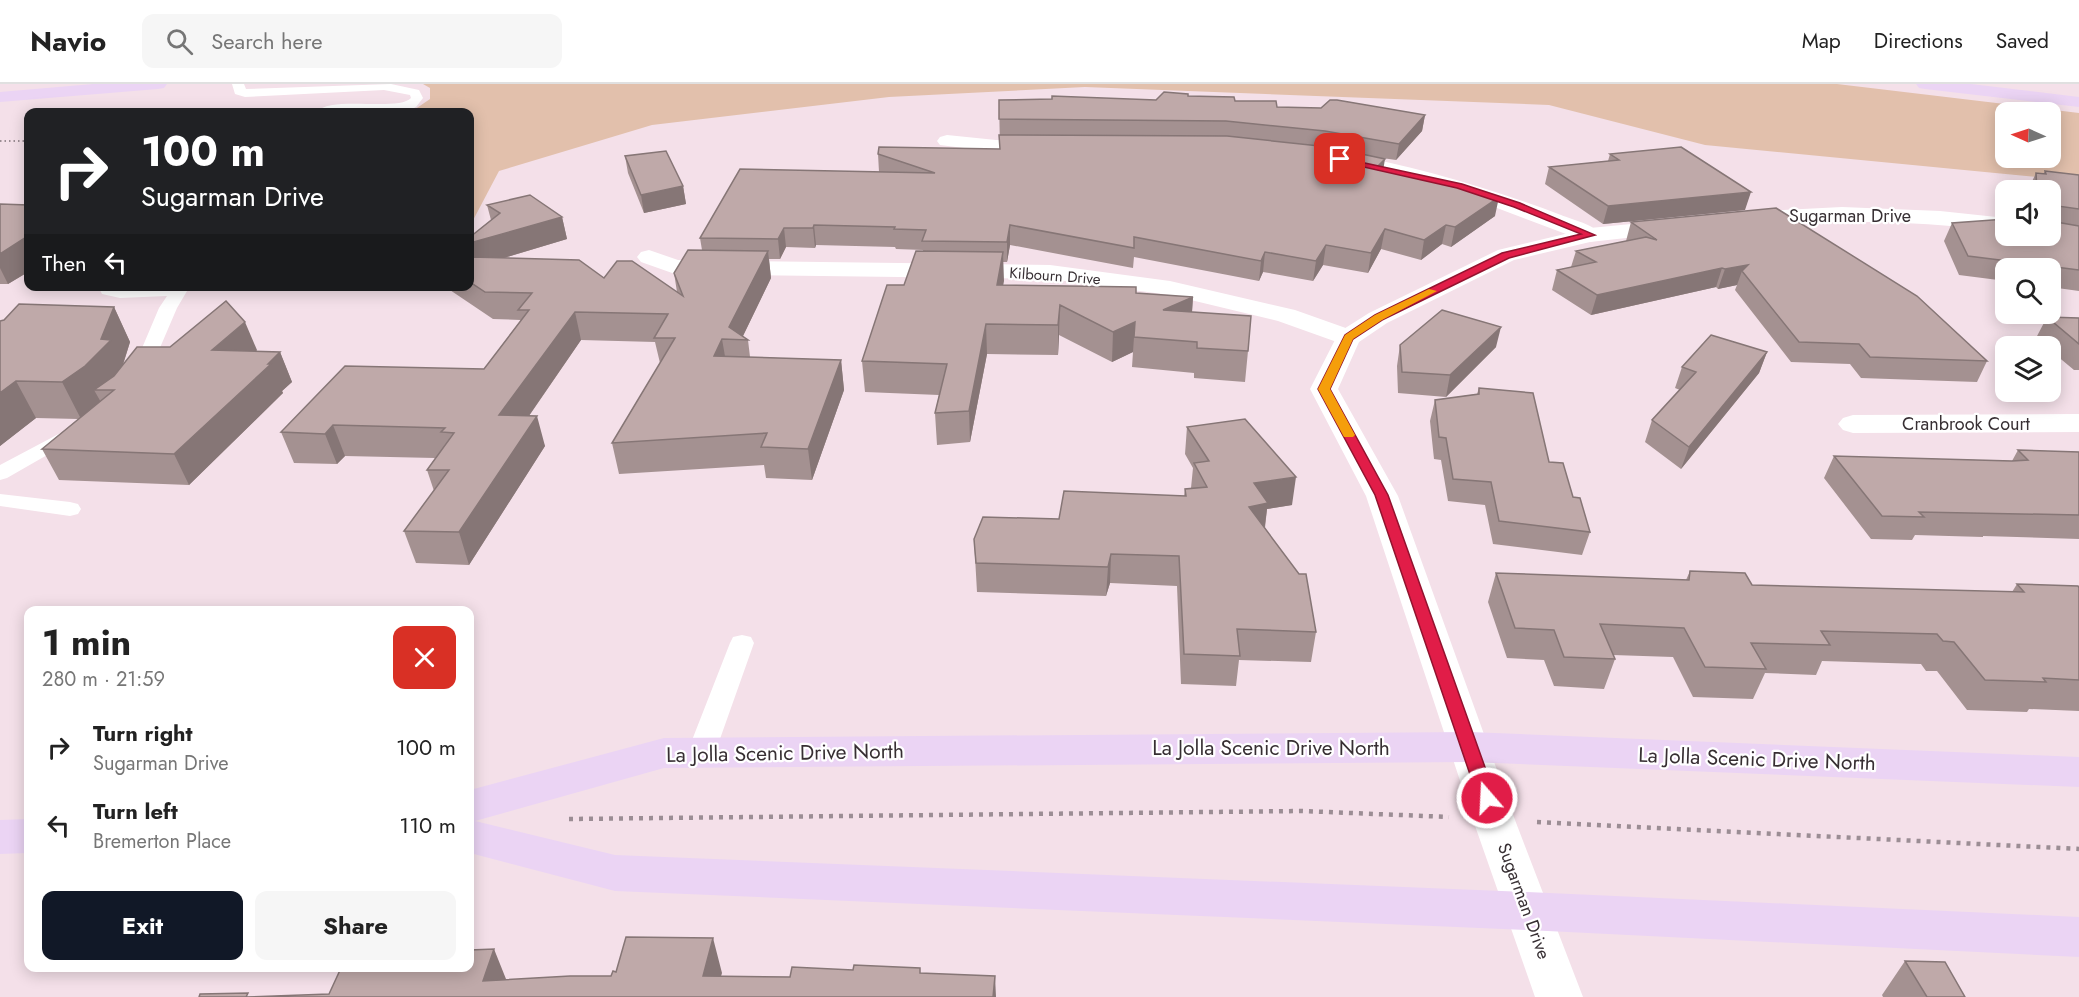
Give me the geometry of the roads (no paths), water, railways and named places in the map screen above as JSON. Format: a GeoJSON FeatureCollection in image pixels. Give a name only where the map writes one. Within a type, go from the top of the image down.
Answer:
{"type":"FeatureCollection","features":[{"type":"Feature","properties":{"kind":"main road"},"geometry":{"type":"LineString","coordinates":[[0,88],[40,84]]}},
{"type":"Feature","properties":{"kind":"main road"},"geometry":{"type":"LineString","coordinates":[[0,97],[158,84]]}},
{"type":"Feature","properties":{"kind":"main road"},"geometry":{"type":"LineString","coordinates":[[1925,84],[2079,102]]}},
{"type":"Feature","properties":{"kind":"main road","name":"La Jolla Scenic Drive North"},"geometry":{"type":"LineString","coordinates":[[474,805],[664,753],[1470,747],[2079,772]]}},
{"type":"Feature","properties":{"kind":"main road"},"geometry":{"type":"LineString","coordinates":[[0,837],[24,836]]}},
{"type":"Feature","properties":{"kind":"main road"},"geometry":{"type":"LineString","coordinates":[[474,837],[615,873],[1527,910],[2079,937]]}},
{"type":"Feature","properties":{"kind":"street"},"geometry":{"type":"LineString","coordinates":[[947,141],[996,146],[1066,146]]}},
{"type":"Feature","properties":{"kind":"street"},"geometry":{"type":"LineString","coordinates":[[1318,156],[1363,162],[1459,186],[1517,205],[1590,235]]}},
{"type":"Feature","properties":{"kind":"street","name":"Sugarman Drive"},"geometry":{"type":"LineString","coordinates":[[1559,997],[1382,495],[1324,389],[1348,338],[1378,318],[1506,255],[1590,235],[1796,214],[1868,212],[1995,224]]}},
{"type":"Feature","properties":{"kind":"street","name":"Kilbourn Drive"},"geometry":{"type":"LineString","coordinates":[[649,257],[675,267],[1050,272],[1170,288],[1286,315],[1348,338]]}},
{"type":"Feature","properties":{"kind":"street","name":"Cranbrook Court"},"geometry":{"type":"LineString","coordinates":[[1853,424],[2079,423]]}},
{"type":"Feature","properties":{"kind":"lane"},"geometry":{"type":"LineString","coordinates":[[238,84],[239,91],[254,93],[350,86],[390,86],[415,93],[417,98],[404,108]]}},
{"type":"Feature","properties":{"kind":"lane"},"geometry":{"type":"LineString","coordinates":[[351,108],[373,108]]}},
{"type":"Feature","properties":{"kind":"lane"},"geometry":{"type":"LineString","coordinates":[[112,291],[120,293],[150,291]]}},
{"type":"Feature","properties":{"kind":"lane"},"geometry":{"type":"LineString","coordinates":[[130,390],[142,371],[161,324],[179,291]]}},
{"type":"Feature","properties":{"kind":"lane"},"geometry":{"type":"LineString","coordinates":[[0,474],[84,426]]}},
{"type":"Feature","properties":{"kind":"lane"},"geometry":{"type":"LineString","coordinates":[[0,500],[70,510]]}},
{"type":"Feature","properties":{"kind":"lane"},"geometry":{"type":"LineString","coordinates":[[701,753],[742,643]]}}]}
